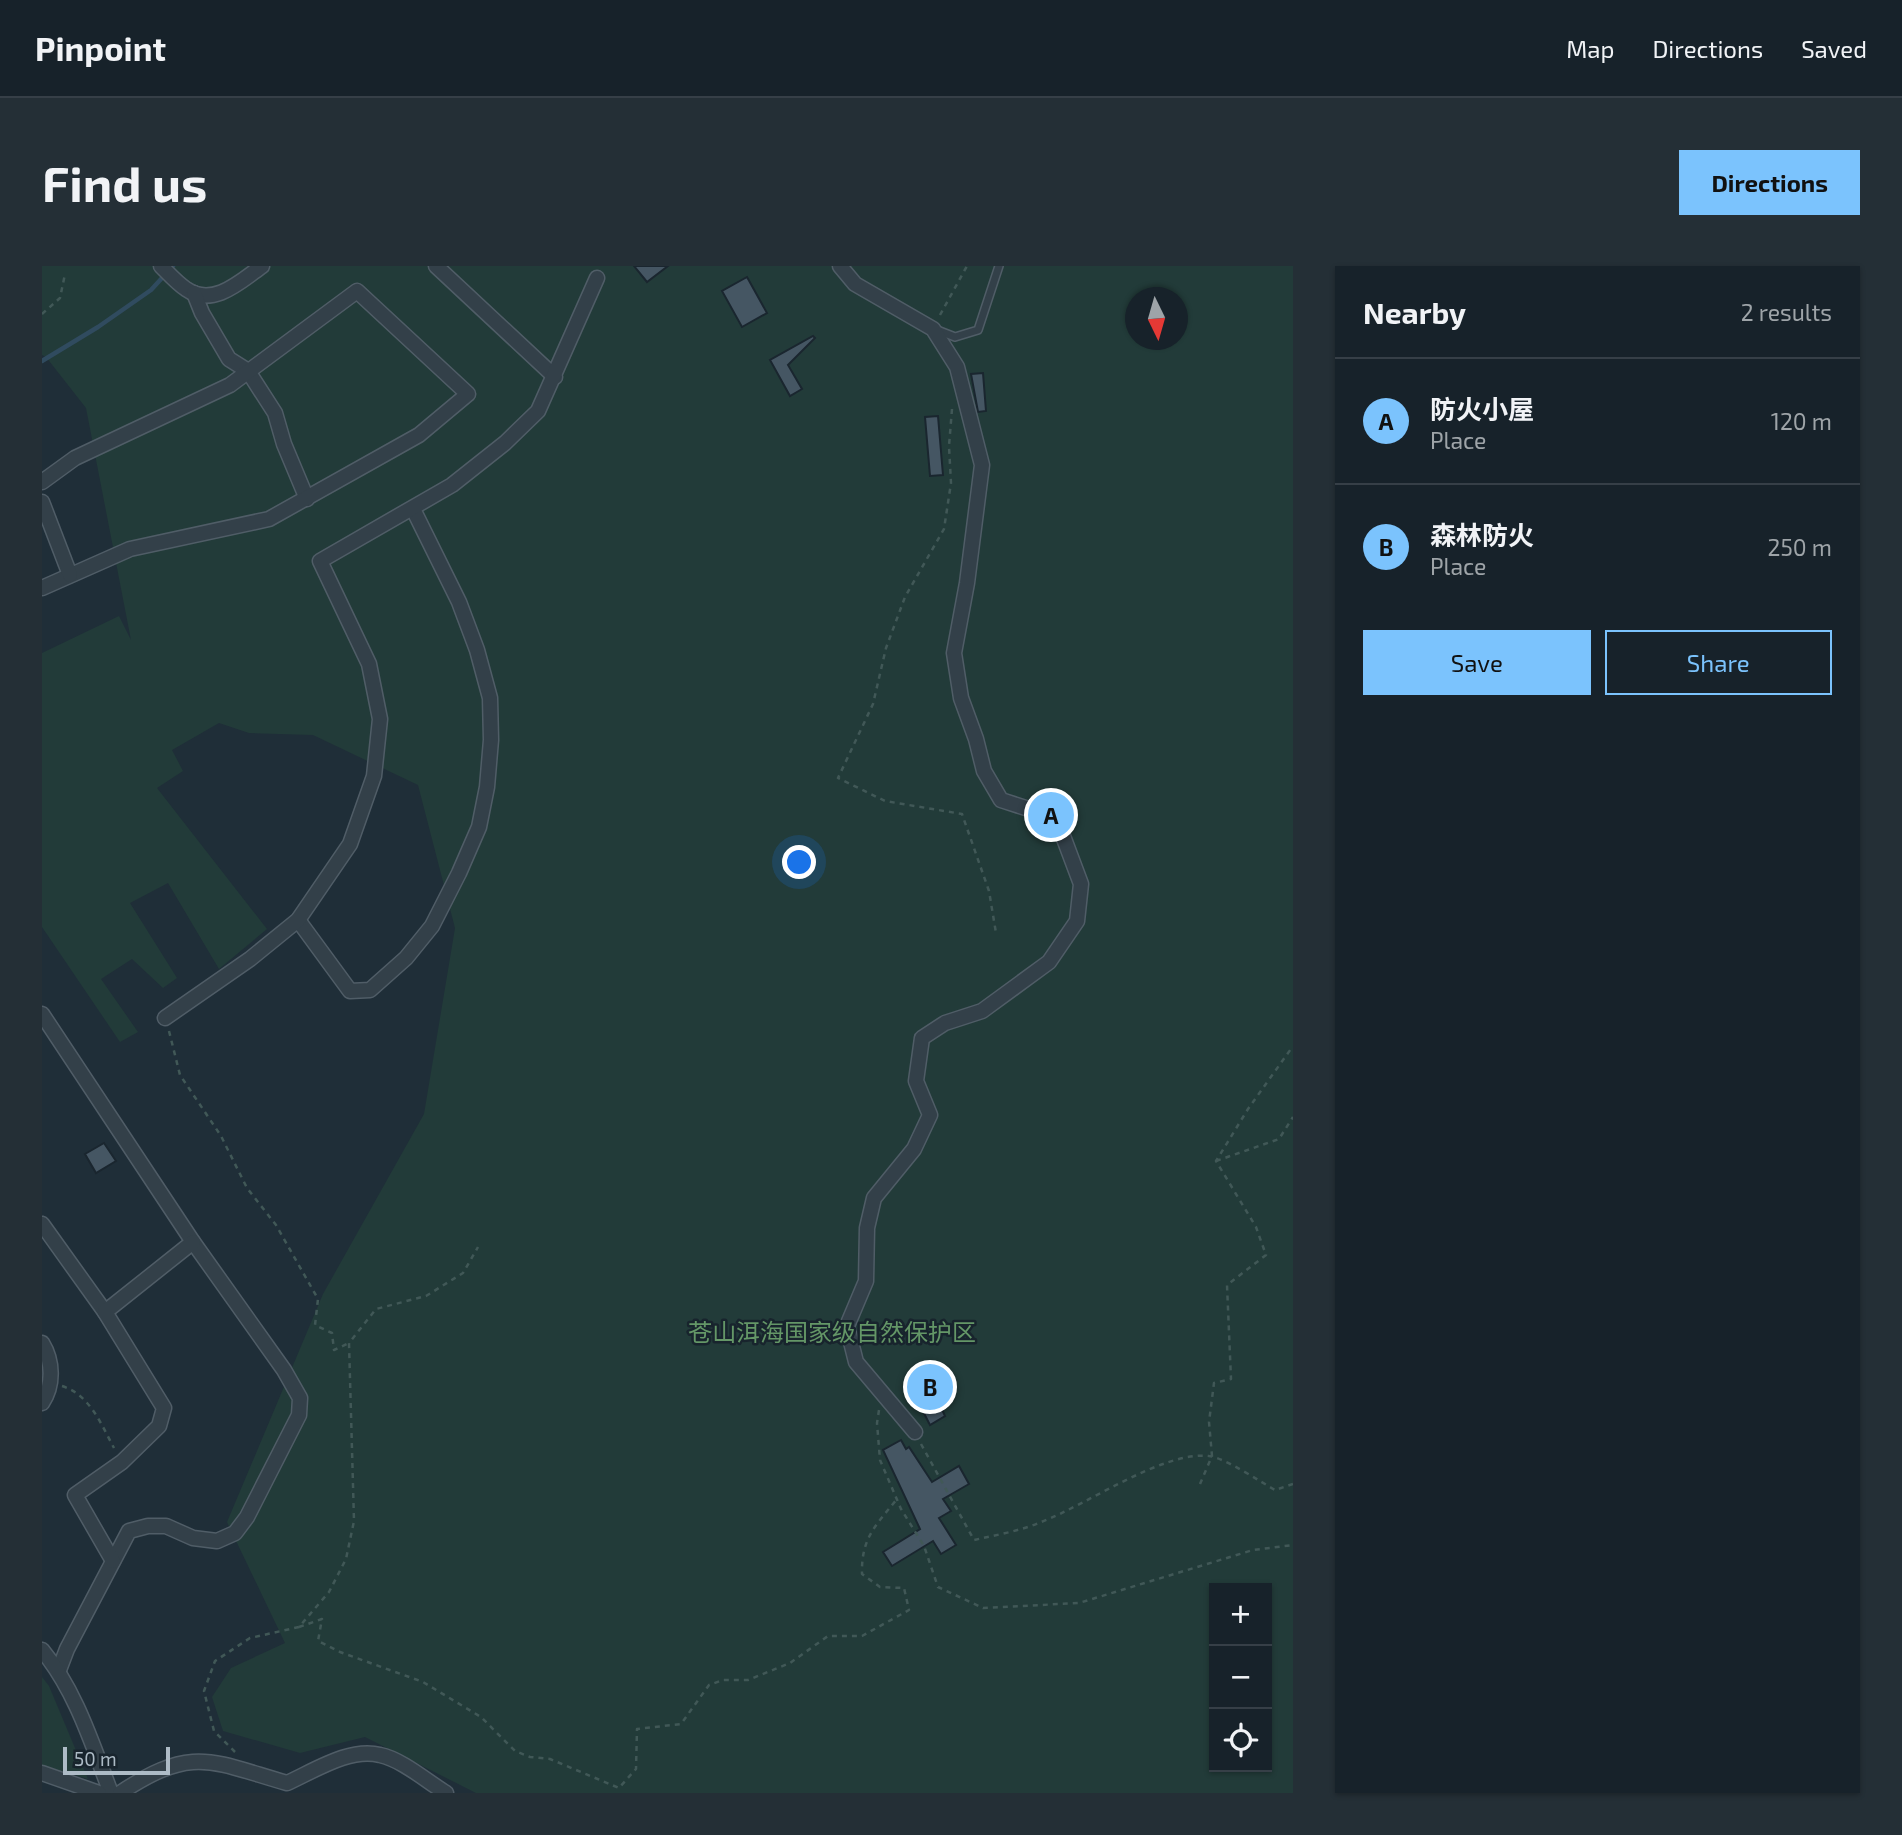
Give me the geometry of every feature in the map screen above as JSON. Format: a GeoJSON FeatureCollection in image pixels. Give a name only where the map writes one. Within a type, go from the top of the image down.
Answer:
{"type":"FeatureCollection","features":[{"type":"Feature","properties":{"kind":"street"},"geometry":{"type":"LineString","coordinates":[[161,266],[191,292],[229,359],[248,371],[275,413],[307,499]]}},
{"type":"Feature","properties":{"kind":"street"},"geometry":{"type":"LineString","coordinates":[[191,292],[208,296],[223,293],[262,266]]}},
{"type":"Feature","properties":{"kind":"street"},"geometry":{"type":"LineString","coordinates":[[436,266],[555,377]]}},
{"type":"Feature","properties":{"kind":"street"},"geometry":{"type":"LineString","coordinates":[[840,266],[855,284],[933,328],[957,367],[982,465],[967,583],[954,653],[961,698],[984,771],[1001,800],[1032,810],[1060,828],[1081,884],[1077,920],[1049,962],[982,1011],[945,1023],[922,1038],[916,1081],[930,1115],[914,1149],[874,1198],[867,1228],[866,1281],[847,1326],[856,1362],[915,1433]]}},
{"type":"Feature","properties":{"kind":"street"},"geometry":{"type":"LineString","coordinates":[[165,1018],[250,959],[298,920],[350,844],[374,776],[380,719],[369,664],[320,561],[452,485],[505,443],[538,411],[597,278]]}},
{"type":"Feature","properties":{"kind":"street"},"geometry":{"type":"LineString","coordinates":[[42,482],[75,458],[230,385],[357,291],[468,394],[419,435],[269,519],[130,549],[42,588]]}},
{"type":"Feature","properties":{"kind":"street"},"geometry":{"type":"LineString","coordinates":[[42,502],[70,575]]}},
{"type":"Feature","properties":{"kind":"street"},"geometry":{"type":"LineString","coordinates":[[298,920],[350,991],[370,990],[406,958],[432,926],[479,827],[487,787],[491,740],[490,698],[477,650],[459,602],[413,509]]}},
{"type":"Feature","properties":{"kind":"street"},"geometry":{"type":"LineString","coordinates":[[42,1014],[193,1242],[284,1370],[300,1398],[299,1415],[247,1517],[235,1534],[217,1541],[193,1538],[166,1526],[148,1526],[129,1531],[59,1670]]}},
{"type":"Feature","properties":{"kind":"street"},"geometry":{"type":"LineString","coordinates":[[42,1224],[105,1312],[164,1408],[159,1426],[122,1462],[75,1495],[113,1561]]}},
{"type":"Feature","properties":{"kind":"street"},"geometry":{"type":"LineString","coordinates":[[105,1312],[193,1242]]}},
{"type":"Feature","properties":{"kind":"street"},"geometry":{"type":"LineString","coordinates":[[42,1343],[52,1367],[46,1397],[42,1403]]}},
{"type":"Feature","properties":{"kind":"street"},"geometry":{"type":"LineString","coordinates":[[42,1650],[59,1670],[72,1695],[111,1793]]}},
{"type":"Feature","properties":{"kind":"street"},"geometry":{"type":"LineString","coordinates":[[120,1793],[156,1772],[184,1762],[216,1762],[287,1783],[342,1759],[373,1754],[390,1758],[446,1793]]}},
{"type":"Feature","properties":{"kind":"street"},"geometry":{"type":"LineString","coordinates":[[42,1773],[99,1793]]}},
{"type":"Feature","properties":{"kind":"lane"},"geometry":{"type":"LineString","coordinates":[[933,328],[955,337],[978,330],[999,266]]}},
{"type":"Feature","properties":{"kind":"path"},"geometry":{"type":"LineString","coordinates":[[933,328],[967,266]]}},
{"type":"Feature","properties":{"kind":"path"},"geometry":{"type":"LineString","coordinates":[[42,314],[60,298],[65,274]]}},
{"type":"Feature","properties":{"kind":"path"},"geometry":{"type":"LineString","coordinates":[[953,407],[949,446],[951,483],[944,529],[905,597],[886,648],[873,704],[838,778],[885,801],[962,814],[989,891],[996,933]]}},
{"type":"Feature","properties":{"kind":"path"},"geometry":{"type":"LineString","coordinates":[[165,1018],[180,1075],[221,1136],[247,1188],[276,1225],[318,1299],[315,1325],[332,1333],[334,1350],[349,1343],[376,1309],[426,1296],[463,1273],[478,1247]]}},
{"type":"Feature","properties":{"kind":"path"},"geometry":{"type":"LineString","coordinates":[[1216,1161],[1248,1109],[1293,1046]]}},
{"type":"Feature","properties":{"kind":"path"},"geometry":{"type":"LineString","coordinates":[[1216,1161],[1279,1139],[1293,1117]]}},
{"type":"Feature","properties":{"kind":"path"},"geometry":{"type":"LineString","coordinates":[[1200,1484],[1212,1456],[1209,1422],[1214,1383],[1231,1379],[1227,1285],[1266,1255],[1256,1227],[1216,1161]]}},
{"type":"Feature","properties":{"kind":"path"},"geometry":{"type":"LineString","coordinates":[[299,1627],[330,1592],[346,1559],[354,1521],[349,1343]]}},
{"type":"Feature","properties":{"kind":"path"},"geometry":{"type":"LineString","coordinates":[[49,1381],[71,1389],[88,1402],[122,1462]]}},
{"type":"Feature","properties":{"kind":"path"},"geometry":{"type":"LineString","coordinates":[[882,1393],[877,1423],[880,1460],[897,1499],[924,1546],[938,1587],[983,1608],[1079,1603],[1253,1550],[1293,1545]]}},
{"type":"Feature","properties":{"kind":"path"},"geometry":{"type":"LineString","coordinates":[[915,1433],[974,1540],[1041,1523],[1101,1495],[1145,1470],[1194,1455],[1212,1456],[1275,1490],[1293,1484]]}},
{"type":"Feature","properties":{"kind":"path"},"geometry":{"type":"LineString","coordinates":[[239,1757],[214,1731],[204,1690],[215,1661],[250,1638],[322,1619],[318,1641],[340,1652],[422,1682],[481,1717],[515,1751],[550,1759],[620,1788],[636,1769],[637,1729],[681,1724],[709,1685],[723,1680],[748,1680],[790,1663],[828,1636],[862,1636],[909,1610],[904,1588],[880,1587],[862,1574],[862,1556],[867,1537],[897,1499]]}},
{"type":"Feature","properties":{"kind":"green space","name":"苍山洱海国家级自然保护区"},"geometry":{"type":"Polygon","coordinates":[[[42,266],[1293,266],[1293,1793],[476,1793],[365,1737],[300,1753],[223,1731],[212,1697],[231,1668],[285,1643],[227,1522],[323,1294],[424,1114],[455,928],[418,785],[313,735],[249,733],[219,723],[172,750],[183,771],[157,788],[267,929],[219,969],[168,883],[130,903],[177,978],[163,988],[132,959],[101,979],[138,1032],[120,1042],[42,927],[42,653],[119,616],[131,640],[86,408],[42,355],[42,266]]]}},
{"type":"Feature","properties":{"kind":"green space"},"geometry":{"type":"Polygon","coordinates":[[[42,1677],[49,1686],[88,1779],[42,1765],[42,1677]]]}},
{"type":"Feature","properties":{"kind":"building"},"geometry":{"type":"Polygon","coordinates":[[[634,266],[668,266],[647,282],[634,266]]]}},
{"type":"Feature","properties":{"kind":"building"},"geometry":{"type":"Polygon","coordinates":[[[747,277],[767,313],[742,327],[722,291],[747,277]]]}},
{"type":"Feature","properties":{"kind":"building"},"geometry":{"type":"Polygon","coordinates":[[[813,336],[815,338],[788,365],[802,389],[790,396],[770,360],[813,336]]]}},
{"type":"Feature","properties":{"kind":"building"},"geometry":{"type":"Polygon","coordinates":[[[983,373],[986,411],[978,412],[971,374],[983,373]]]}},
{"type":"Feature","properties":{"kind":"building"},"geometry":{"type":"Polygon","coordinates":[[[938,416],[943,475],[930,476],[925,417],[938,416]]]}},
{"type":"Feature","properties":{"kind":"building"},"geometry":{"type":"Polygon","coordinates":[[[104,1143],[116,1161],[96,1173],[85,1154],[104,1143]]]}},
{"type":"Feature","properties":{"kind":"building"},"geometry":{"type":"Polygon","coordinates":[[[930,1364],[948,1402],[940,1405],[945,1416],[930,1425],[911,1388],[918,1385],[912,1371],[930,1364]]]}},
{"type":"Feature","properties":{"kind":"building"},"geometry":{"type":"Polygon","coordinates":[[[901,1440],[906,1449],[909,1447],[932,1482],[959,1466],[969,1484],[943,1499],[951,1511],[939,1518],[956,1545],[941,1554],[933,1541],[892,1566],[883,1552],[920,1529],[883,1450],[901,1440]]]}},
{"type":"Feature","properties":{"kind":"waterway"},"geometry":{"type":"LineString","coordinates":[[42,361],[151,290],[173,266]]}},
{"type":"Feature","properties":{"kind":"place","name":"防火小屋"},"geometry":{"type":"Point","coordinates":[1051,815]}},
{"type":"Feature","properties":{"kind":"place","name":"森林防火"},"geometry":{"type":"Point","coordinates":[930,1387]}}]}
